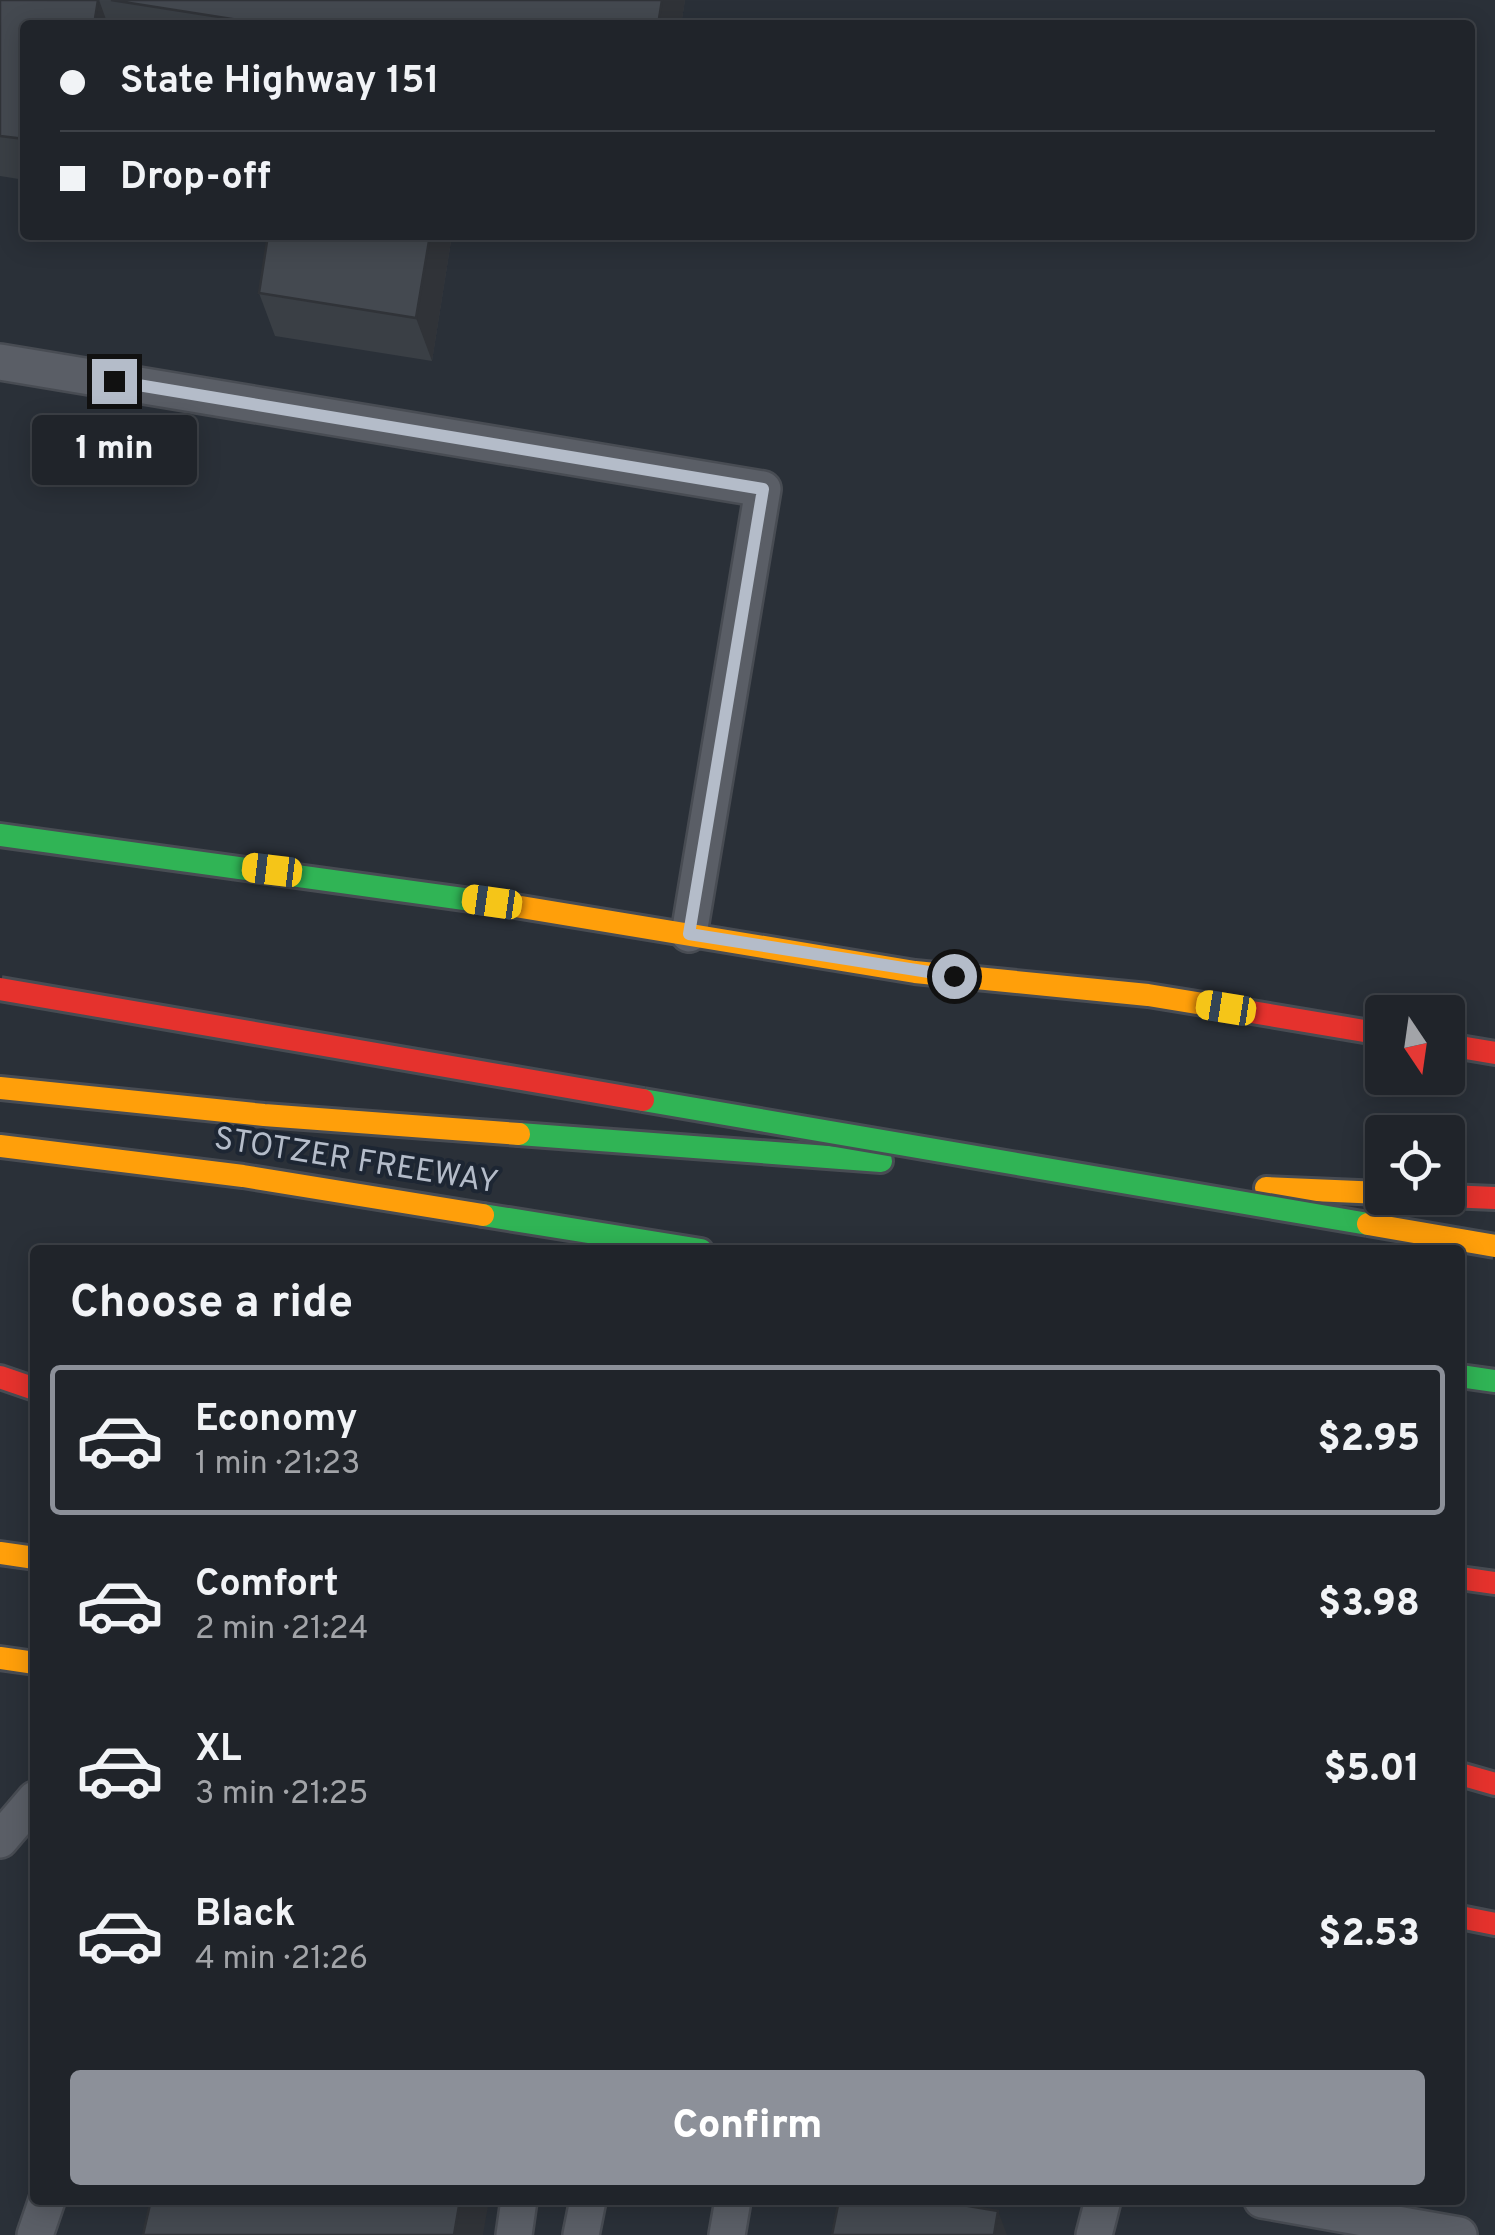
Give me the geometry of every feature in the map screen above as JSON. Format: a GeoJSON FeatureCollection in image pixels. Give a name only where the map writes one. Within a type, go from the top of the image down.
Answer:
{"type":"FeatureCollection","features":[{"type":"Feature","properties":{"kind":"main road"},"geometry":{"type":"LineString","coordinates":[[0,835],[308,875],[915,972],[1148,995],[1365,1031]]}},
{"type":"Feature","properties":{"kind":"main road"},"geometry":{"type":"LineString","coordinates":[[0,989],[1495,1246]]}},
{"type":"Feature","properties":{"kind":"main road"},"geometry":{"type":"LineString","coordinates":[[1465,1048],[1495,1053]]}},
{"type":"Feature","properties":{"kind":"main road"},"geometry":{"type":"LineString","coordinates":[[0,1088],[322,1120],[1365,1192]]}},
{"type":"Feature","properties":{"kind":"main road","name":"STOTZER FREEWAY"},"geometry":{"type":"LineString","coordinates":[[0,1146],[243,1176],[670,1245]]}},
{"type":"Feature","properties":{"kind":"main road"},"geometry":{"type":"LineString","coordinates":[[1465,1197],[1495,1198]]}},
{"type":"Feature","properties":{"kind":"main road"},"geometry":{"type":"LineString","coordinates":[[0,1377],[30,1386]]}},
{"type":"Feature","properties":{"kind":"main road"},"geometry":{"type":"LineString","coordinates":[[1465,1377],[1495,1381]]}},
{"type":"Feature","properties":{"kind":"main road"},"geometry":{"type":"LineString","coordinates":[[0,1553],[30,1557]]}},
{"type":"Feature","properties":{"kind":"main road"},"geometry":{"type":"LineString","coordinates":[[1465,1579],[1495,1584]]}},
{"type":"Feature","properties":{"kind":"main road"},"geometry":{"type":"LineString","coordinates":[[0,1658],[30,1662]]}},
{"type":"Feature","properties":{"kind":"main road"},"geometry":{"type":"LineString","coordinates":[[1465,1770],[1495,1772]]}},
{"type":"Feature","properties":{"kind":"main road"},"geometry":{"type":"LineString","coordinates":[[1465,1772],[1495,1784]]}},
{"type":"Feature","properties":{"kind":"main road"},"geometry":{"type":"LineString","coordinates":[[1465,1918],[1495,1924]]}},
{"type":"Feature","properties":{"kind":"lane"},"geometry":{"type":"LineString","coordinates":[[0,362],[763,489],[689,934]]}},
{"type":"Feature","properties":{"kind":"lane"},"geometry":{"type":"LineString","coordinates":[[0,1840],[30,1805]]}},
{"type":"Feature","properties":{"kind":"lane"},"geometry":{"type":"LineString","coordinates":[[35,2235],[45,2205]]}},
{"type":"Feature","properties":{"kind":"lane"},"geometry":{"type":"LineString","coordinates":[[514,2235],[518,2205]]}},
{"type":"Feature","properties":{"kind":"lane"},"geometry":{"type":"LineString","coordinates":[[581,2235],[587,2205]]}},
{"type":"Feature","properties":{"kind":"lane"},"geometry":{"type":"LineString","coordinates":[[727,2235],[732,2205]]}},
{"type":"Feature","properties":{"kind":"lane"},"geometry":{"type":"LineString","coordinates":[[1094,2235],[1101,2205]]}},
{"type":"Feature","properties":{"kind":"lane"},"geometry":{"type":"LineString","coordinates":[[1278,2205],[1344,2225],[1459,2235]]}},
{"type":"Feature","properties":{"kind":"building"},"geometry":{"type":"Polygon","coordinates":[[[0,0],[98,0],[95,20],[20,20],[20,138],[0,136],[0,0]]]}},
{"type":"Feature","properties":{"kind":"building"},"geometry":{"type":"Polygon","coordinates":[[[111,0],[662,0],[659,20],[238,20],[111,0]]]}},
{"type":"Feature","properties":{"kind":"building"},"geometry":{"type":"Polygon","coordinates":[[[267,240],[429,240],[416,318],[259,293],[267,240]]]}},
{"type":"Feature","properties":{"kind":"building"},"geometry":{"type":"Polygon","coordinates":[[[150,2205],[459,2205],[454,2235],[143,2235],[150,2205]]]}},
{"type":"Feature","properties":{"kind":"building"},"geometry":{"type":"Polygon","coordinates":[[[838,2205],[963,2205],[998,2211],[994,2235],[832,2235],[838,2205]]]}},
{"type":"Feature","properties":{"kind":"traffic: fast"},"geometry":{"type":"LineString","coordinates":[[0,835],[515,906]]}},
{"type":"Feature","properties":{"kind":"traffic: fast"},"geometry":{"type":"LineString","coordinates":[[643,1100],[1368,1224]]}},
{"type":"Feature","properties":{"kind":"traffic: fast"},"geometry":{"type":"LineString","coordinates":[[519,1134],[881,1161]]}},
{"type":"Feature","properties":{"kind":"traffic: fast"},"geometry":{"type":"LineString","coordinates":[[483,1215],[670,1245]]}},
{"type":"Feature","properties":{"kind":"traffic: fast"},"geometry":{"type":"LineString","coordinates":[[1465,1377],[1495,1381]]}},
{"type":"Feature","properties":{"kind":"traffic: slow"},"geometry":{"type":"LineString","coordinates":[[515,906],[915,972],[1148,995],[1234,1009]]}},
{"type":"Feature","properties":{"kind":"traffic: slow"},"geometry":{"type":"LineString","coordinates":[[0,1088],[264,1115],[519,1134]]}},
{"type":"Feature","properties":{"kind":"traffic: slow"},"geometry":{"type":"LineString","coordinates":[[0,1146],[243,1176],[483,1215]]}},
{"type":"Feature","properties":{"kind":"traffic: slow"},"geometry":{"type":"LineString","coordinates":[[1266,1188],[1365,1192]]}},
{"type":"Feature","properties":{"kind":"traffic: slow"},"geometry":{"type":"LineString","coordinates":[[1368,1224],[1495,1246]]}},
{"type":"Feature","properties":{"kind":"traffic: slow"},"geometry":{"type":"LineString","coordinates":[[0,1553],[30,1557]]}},
{"type":"Feature","properties":{"kind":"traffic: slow"},"geometry":{"type":"LineString","coordinates":[[0,1658],[30,1662]]}},
{"type":"Feature","properties":{"kind":"traffic: jam"},"geometry":{"type":"LineString","coordinates":[[0,989],[643,1100]]}},
{"type":"Feature","properties":{"kind":"traffic: jam"},"geometry":{"type":"LineString","coordinates":[[1234,1009],[1365,1031]]}},
{"type":"Feature","properties":{"kind":"traffic: jam"},"geometry":{"type":"LineString","coordinates":[[1465,1048],[1495,1053]]}},
{"type":"Feature","properties":{"kind":"traffic: jam"},"geometry":{"type":"LineString","coordinates":[[1465,1197],[1495,1198]]}},
{"type":"Feature","properties":{"kind":"traffic: jam"},"geometry":{"type":"LineString","coordinates":[[0,1377],[30,1387]]}},
{"type":"Feature","properties":{"kind":"traffic: jam"},"geometry":{"type":"LineString","coordinates":[[1465,1579],[1495,1583]]}},
{"type":"Feature","properties":{"kind":"traffic: jam"},"geometry":{"type":"LineString","coordinates":[[1465,1775],[1495,1784]]}},
{"type":"Feature","properties":{"kind":"traffic: jam"},"geometry":{"type":"LineString","coordinates":[[1465,1918],[1495,1924]]}},
{"type":"Feature","properties":{"kind":"route"},"geometry":{"type":"LineString","coordinates":[[114,381],[763,489],[689,934],[954,976]]}}]}
